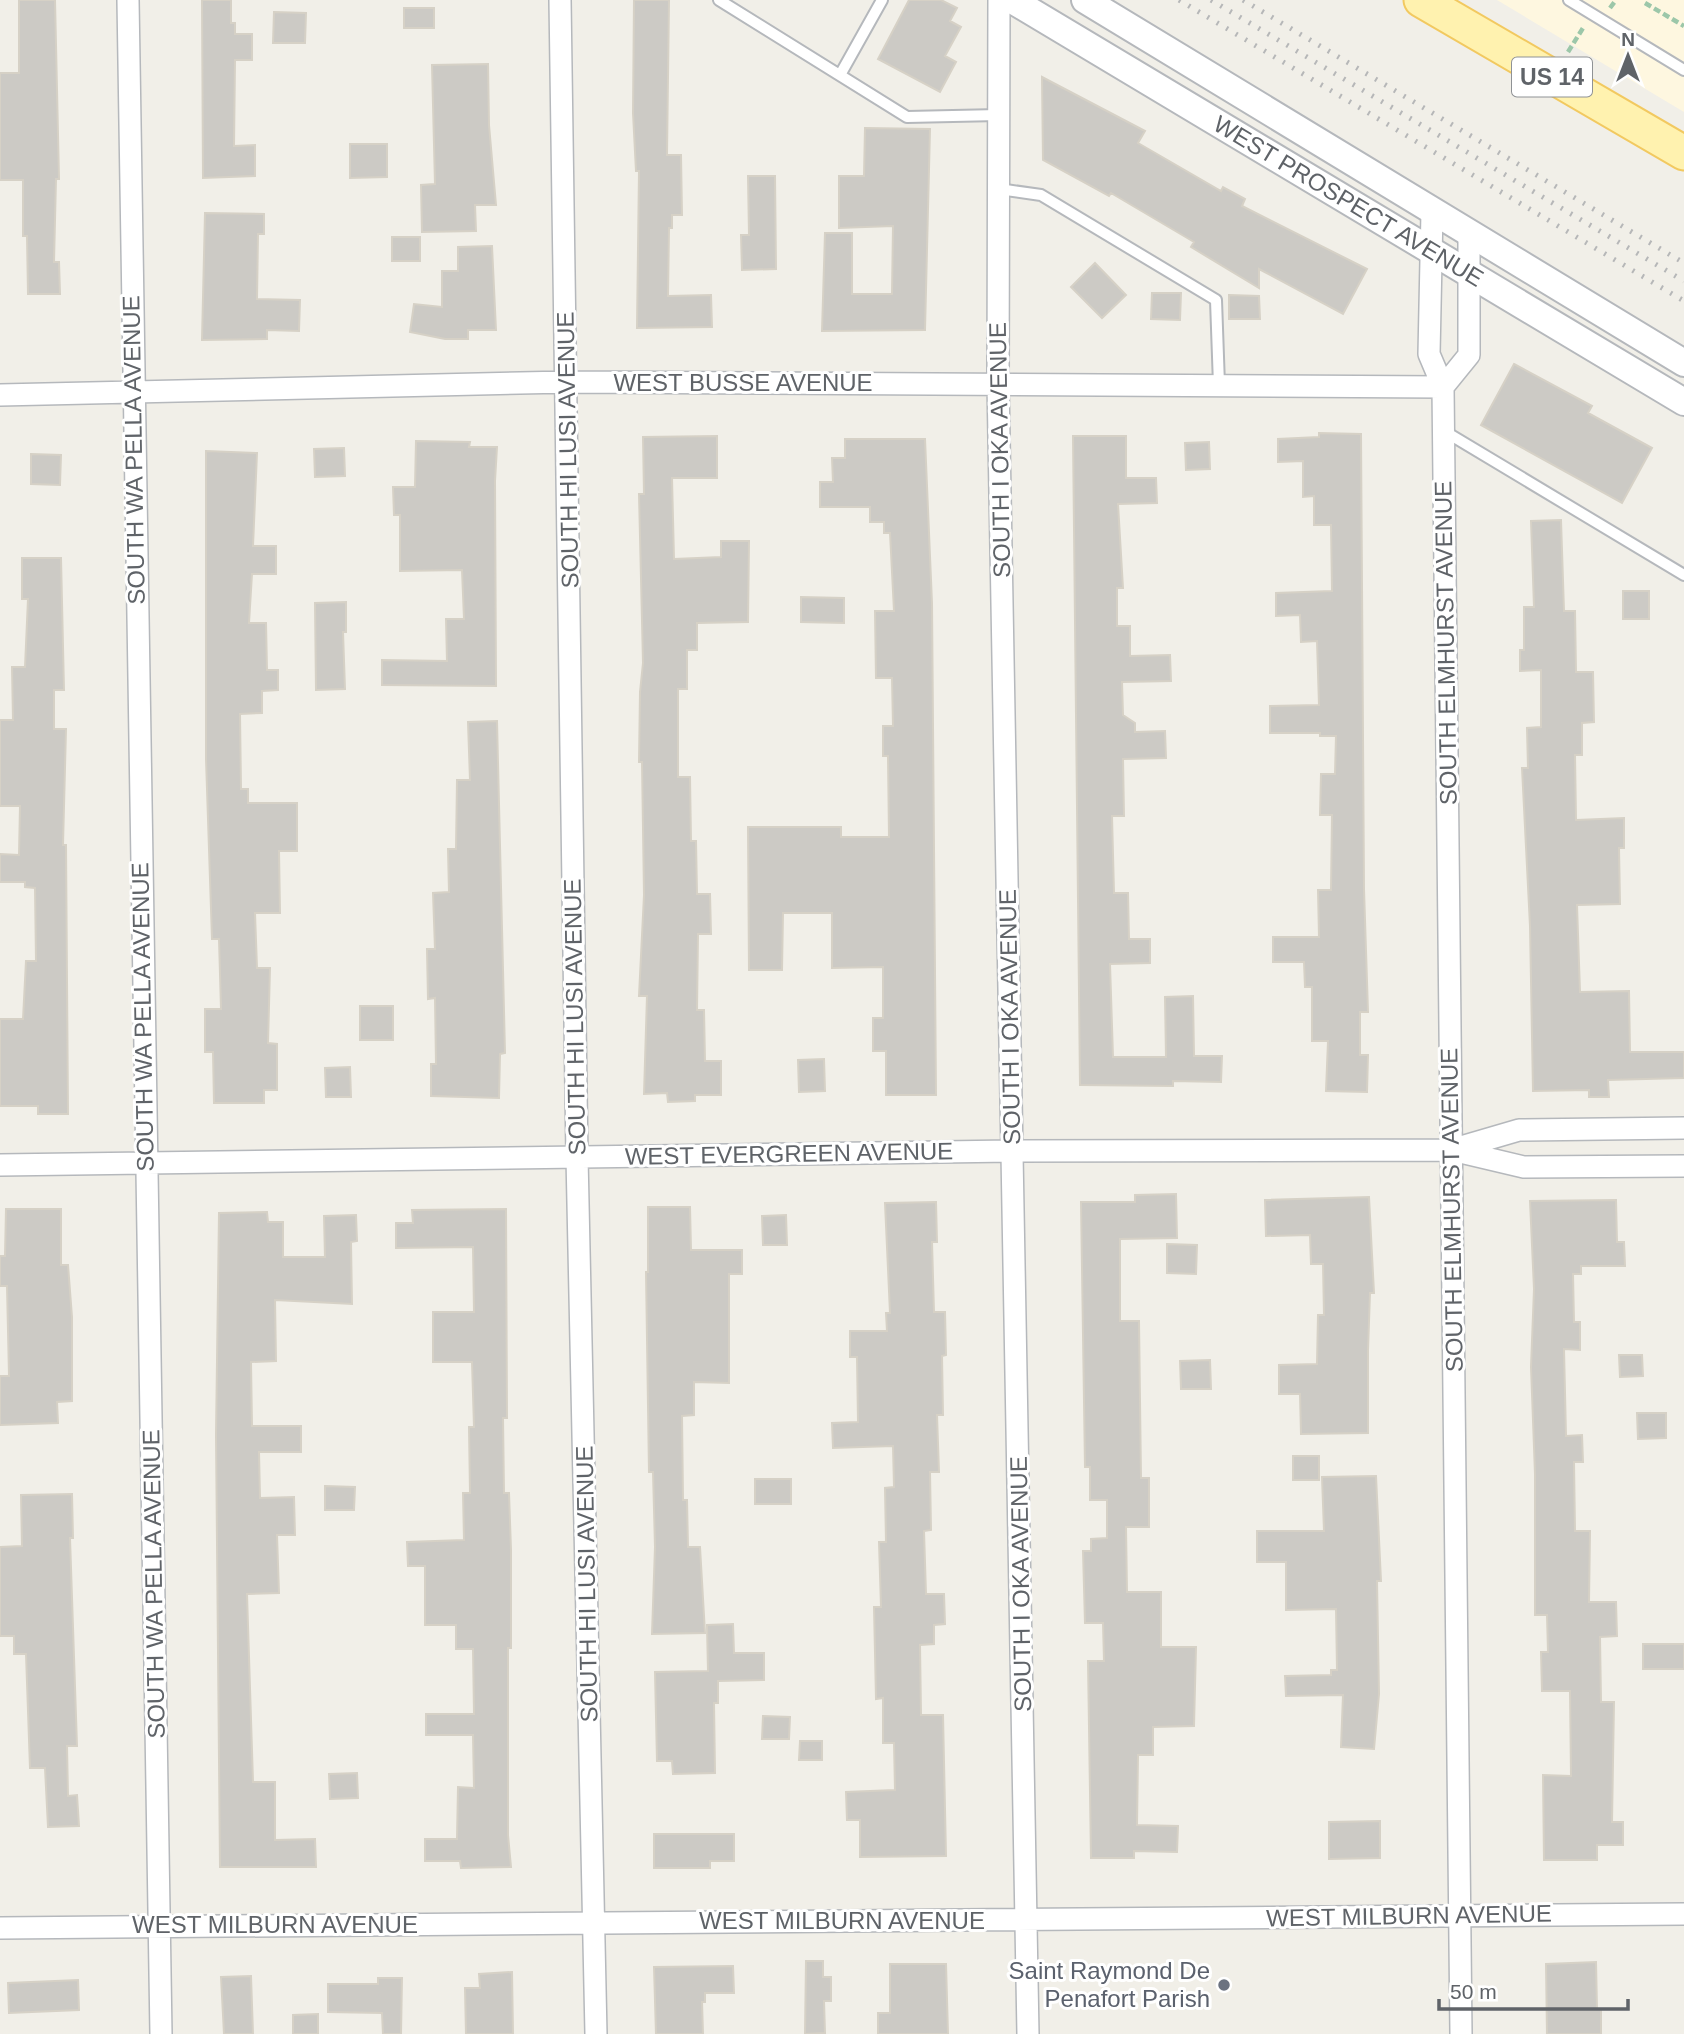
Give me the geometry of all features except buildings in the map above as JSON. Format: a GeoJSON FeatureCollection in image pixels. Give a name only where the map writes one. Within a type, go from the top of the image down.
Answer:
{"type":"FeatureCollection","features":[{"type":"Feature","properties":{"kind":"main road","name":"US 14"},"geometry":{"type":"LineString","coordinates":[[1420,0],[1684,153]]}},
{"type":"Feature","properties":{"kind":"street","name":"SOUTH WA PELLA AVENUE"},"geometry":{"type":"LineString","coordinates":[[128,0],[162,2034]]}},
{"type":"Feature","properties":{"kind":"street","name":"SOUTH HI LUSI AVENUE"},"geometry":{"type":"LineString","coordinates":[[560,0],[568,382],[577,1157],[596,1923],[596,2034]]}},
{"type":"Feature","properties":{"kind":"street","name":"SOUTH I OKA AVENUE"},"geometry":{"type":"LineString","coordinates":[[999,0],[998,383],[1028,2034]]}},
{"type":"Feature","properties":{"kind":"street","name":"WEST PROSPECT AVENUE"},"geometry":{"type":"LineString","coordinates":[[1012,0],[1684,402]]}},
{"type":"Feature","properties":{"kind":"street","name":"WEST PROSPECT AVENUE"},"geometry":{"type":"LineString","coordinates":[[1085,0],[1684,363]]}},
{"type":"Feature","properties":{"kind":"street","name":"SOUTH ELMHURST AVENUE"},"geometry":{"type":"LineString","coordinates":[[1432,212],[1429,354],[1443,387],[1444,431],[1461,2034]]}},
{"type":"Feature","properties":{"kind":"street"},"geometry":{"type":"LineString","coordinates":[[1443,387],[1469,355],[1469,235]]}},
{"type":"Feature","properties":{"kind":"street","name":"WEST BUSSE AVENUE"},"geometry":{"type":"LineString","coordinates":[[0,396],[568,382],[1443,387]]}},
{"type":"Feature","properties":{"kind":"street","name":"WEST EVERGREEN AVENUE"},"geometry":{"type":"LineString","coordinates":[[1452,1150],[1520,1130],[1684,1128]]}},
{"type":"Feature","properties":{"kind":"street","name":"WEST EVERGREEN AVENUE"},"geometry":{"type":"LineString","coordinates":[[0,1166],[1012,1151],[1452,1150],[1524,1167],[1684,1166]]}},
{"type":"Feature","properties":{"kind":"street","name":"WEST MILBURN AVENUE"},"geometry":{"type":"LineString","coordinates":[[0,1928],[1684,1914]]}},
{"type":"Feature","properties":{"kind":"lane"},"geometry":{"type":"LineString","coordinates":[[719,0],[907,117],[999,115]]}},
{"type":"Feature","properties":{"kind":"lane"},"geometry":{"type":"LineString","coordinates":[[840,75],[882,0]]}},
{"type":"Feature","properties":{"kind":"lane"},"geometry":{"type":"LineString","coordinates":[[1569,0],[1684,70]]}},
{"type":"Feature","properties":{"kind":"lane"},"geometry":{"type":"LineString","coordinates":[[999,189],[1041,195],[1216,300],[1219,385]]}},
{"type":"Feature","properties":{"kind":"lane"},"geometry":{"type":"LineString","coordinates":[[1444,431],[1684,575]]}},
{"type":"Feature","properties":{"kind":"path"},"geometry":{"type":"LineString","coordinates":[[1645,3],[1684,26]]}},
{"type":"Feature","properties":{"kind":"path"},"geometry":{"type":"LineString","coordinates":[[1568,52],[1583,27]]}},
{"type":"Feature","properties":{"kind":"shaded area"},"geometry":{"type":"Polygon","coordinates":[[[1497,0],[1684,0],[1684,112],[1497,0]]]}},
{"type":"Feature","properties":{"kind":"railway"},"geometry":{"type":"LineString","coordinates":[[1179,0],[1684,301]]}},
{"type":"Feature","properties":{"kind":"railway"},"geometry":{"type":"LineString","coordinates":[[1211,0],[1684,281]]}},
{"type":"Feature","properties":{"kind":"railway"},"geometry":{"type":"LineString","coordinates":[[1243,0],[1684,263]]}},
{"type":"Feature","properties":{"kind":"place","name":"Saint Raymond De Penafort Parish"},"geometry":{"type":"Point","coordinates":[1224,1985]}}]}
